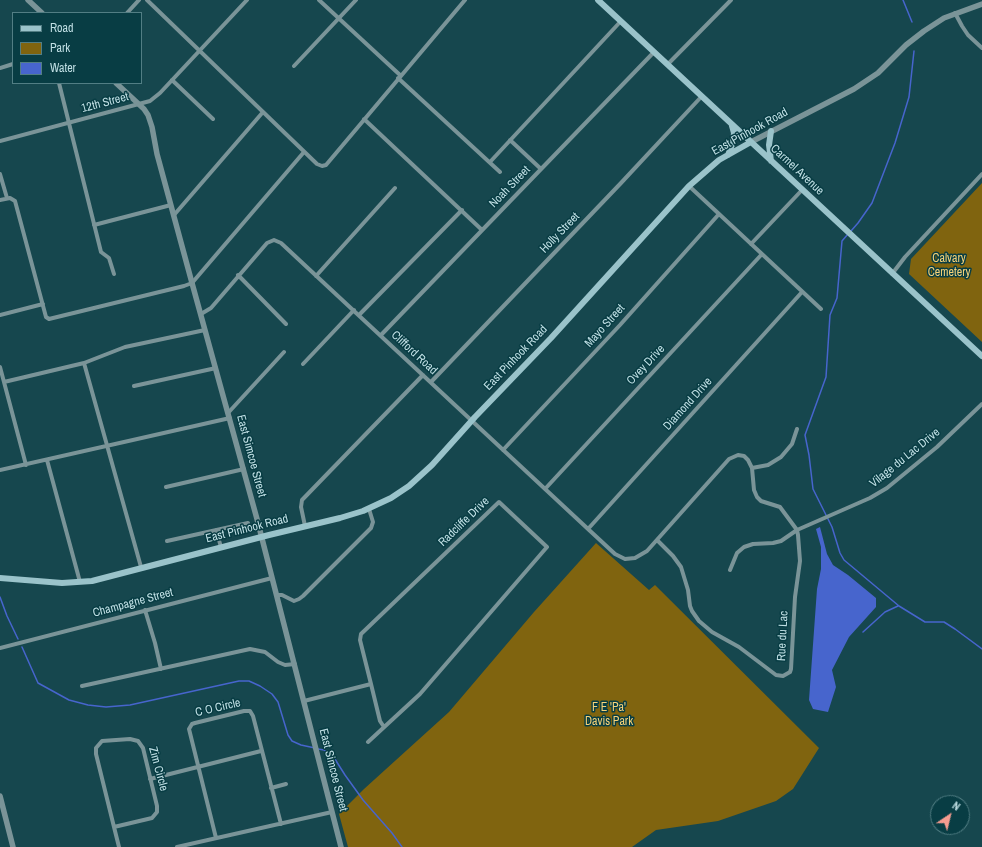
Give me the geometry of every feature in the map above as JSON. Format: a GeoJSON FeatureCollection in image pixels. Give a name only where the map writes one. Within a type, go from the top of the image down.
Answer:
{"type":"FeatureCollection","features":[{"type":"Feature","properties":{"kind":"main road","name":"Carmel Avenue"},"geometry":{"type":"LineString","coordinates":[[603,1],[621,21],[732,126],[982,356]]}},
{"type":"Feature","properties":{"kind":"main road"},"geometry":{"type":"LineString","coordinates":[[727,155],[733,142],[734,133],[732,126]]}},
{"type":"Feature","properties":{"kind":"main road"},"geometry":{"type":"LineString","coordinates":[[771,131],[769,145],[771,161]]}},
{"type":"Feature","properties":{"kind":"main road","name":"East Pinhook Road"},"geometry":{"type":"LineString","coordinates":[[0,578],[62,583],[80,582],[110,577],[141,567],[340,518],[369,509],[398,494],[421,476],[551,338],[689,186],[710,166],[751,142]]}},
{"type":"Feature","properties":{"kind":"street"},"geometry":{"type":"LineString","coordinates":[[29,0],[41,12]]}},
{"type":"Feature","properties":{"kind":"street"},"geometry":{"type":"LineString","coordinates":[[128,12],[139,0]]}},
{"type":"Feature","properties":{"kind":"street"},"geometry":{"type":"LineString","coordinates":[[147,0],[304,152],[317,164],[323,166],[465,0]]}},
{"type":"Feature","properties":{"kind":"street","name":"12th Street"},"geometry":{"type":"LineString","coordinates":[[0,141],[153,99],[247,0]]}},
{"type":"Feature","properties":{"kind":"street"},"geometry":{"type":"LineString","coordinates":[[319,0],[500,172]]}},
{"type":"Feature","properties":{"kind":"street"},"geometry":{"type":"LineString","coordinates":[[294,66],[356,0]]}},
{"type":"Feature","properties":{"kind":"street"},"geometry":{"type":"LineString","coordinates":[[668,64],[731,0]]}},
{"type":"Feature","properties":{"kind":"street","name":"East Pinhook Road"},"geometry":{"type":"LineString","coordinates":[[751,142],[848,92],[866,81],[878,73],[912,40],[934,24],[955,13],[982,4]]}},
{"type":"Feature","properties":{"kind":"street"},"geometry":{"type":"LineString","coordinates":[[955,13],[968,35],[982,48]]}},
{"type":"Feature","properties":{"kind":"street"},"geometry":{"type":"LineString","coordinates":[[490,162],[621,21]]}},
{"type":"Feature","properties":{"kind":"street","name":"Noah Street"},"geometry":{"type":"LineString","coordinates":[[381,335],[654,52]]}},
{"type":"Feature","properties":{"kind":"street"},"geometry":{"type":"LineString","coordinates":[[0,68],[12,64]]}},
{"type":"Feature","properties":{"kind":"street"},"geometry":{"type":"LineString","coordinates":[[172,80],[213,119]]}},
{"type":"Feature","properties":{"kind":"street"},"geometry":{"type":"LineString","coordinates":[[59,84],[101,252],[109,258],[114,274]]}},
{"type":"Feature","properties":{"kind":"street","name":"East Simcoe Street"},"geometry":{"type":"LineString","coordinates":[[117,84],[139,104],[148,116],[152,127],[171,205],[262,537],[341,847]]}},
{"type":"Feature","properties":{"kind":"street","name":"Holly Street"},"geometry":{"type":"LineString","coordinates":[[431,382],[611,194],[702,96]]}},
{"type":"Feature","properties":{"kind":"street"},"geometry":{"type":"LineString","coordinates":[[174,215],[263,112]]}},
{"type":"Feature","properties":{"kind":"street"},"geometry":{"type":"LineString","coordinates":[[364,119],[482,230]]}},
{"type":"Feature","properties":{"kind":"street"},"geometry":{"type":"LineString","coordinates":[[510,140],[541,169]]}},
{"type":"Feature","properties":{"kind":"street"},"geometry":{"type":"LineString","coordinates":[[0,200],[7,198],[13,199],[16,205],[46,317],[49,319],[192,283],[304,152]]}},
{"type":"Feature","properties":{"kind":"street"},"geometry":{"type":"LineString","coordinates":[[0,174],[7,198]]}},
{"type":"Feature","properties":{"kind":"street"},"geometry":{"type":"LineString","coordinates":[[892,274],[905,256],[982,174]]}},
{"type":"Feature","properties":{"kind":"street"},"geometry":{"type":"LineString","coordinates":[[689,186],[821,309]]}},
{"type":"Feature","properties":{"kind":"street"},"geometry":{"type":"LineString","coordinates":[[316,276],[395,188]]}},
{"type":"Feature","properties":{"kind":"street"},"geometry":{"type":"LineString","coordinates":[[752,244],[802,190]]}},
{"type":"Feature","properties":{"kind":"street"},"geometry":{"type":"LineString","coordinates":[[94,225],[171,205]]}},
{"type":"Feature","properties":{"kind":"street"},"geometry":{"type":"LineString","coordinates":[[359,315],[462,210]]}},
{"type":"Feature","properties":{"kind":"street","name":"Mayo Street"},"geometry":{"type":"LineString","coordinates":[[503,450],[625,319],[719,214]]}},
{"type":"Feature","properties":{"kind":"street","name":"Clifford Road"},"geometry":{"type":"LineString","coordinates":[[201,314],[211,308],[263,247],[270,241],[274,240],[286,247],[615,554],[625,559],[635,558],[647,551],[657,540]]}},
{"type":"Feature","properties":{"kind":"street","name":"Ovey Drive"},"geometry":{"type":"LineString","coordinates":[[545,489],[762,254]]}},
{"type":"Feature","properties":{"kind":"street"},"geometry":{"type":"LineString","coordinates":[[238,275],[286,324]]}},
{"type":"Feature","properties":{"kind":"street","name":"Diamond Drive"},"geometry":{"type":"LineString","coordinates":[[588,529],[802,292]]}},
{"type":"Feature","properties":{"kind":"street"},"geometry":{"type":"LineString","coordinates":[[0,315],[43,304]]}},
{"type":"Feature","properties":{"kind":"street"},"geometry":{"type":"LineString","coordinates":[[303,364],[354,310]]}},
{"type":"Feature","properties":{"kind":"street"},"geometry":{"type":"LineString","coordinates":[[4,382],[84,363],[125,347],[205,330]]}},
{"type":"Feature","properties":{"kind":"street"},"geometry":{"type":"LineString","coordinates":[[0,470],[107,446],[229,415],[284,352]]}},
{"type":"Feature","properties":{"kind":"street"},"geometry":{"type":"LineString","coordinates":[[84,363],[141,567]]}},
{"type":"Feature","properties":{"kind":"street"},"geometry":{"type":"LineString","coordinates":[[0,367],[26,465]]}},
{"type":"Feature","properties":{"kind":"street"},"geometry":{"type":"LineString","coordinates":[[134,386],[216,368]]}},
{"type":"Feature","properties":{"kind":"street"},"geometry":{"type":"LineString","coordinates":[[305,526],[301,507],[302,500],[423,375]]}},
{"type":"Feature","properties":{"kind":"street","name":"Vilage du Lac Drive"},"geometry":{"type":"LineString","coordinates":[[730,570],[737,553],[740,550],[753,544],[781,541],[797,530],[817,520],[870,498],[887,488],[937,447],[982,404]]}},
{"type":"Feature","properties":{"kind":"street"},"geometry":{"type":"LineString","coordinates":[[657,540],[729,459],[734,456],[742,456],[748,460],[752,468],[768,465],[781,457],[792,444],[797,429]]}},
{"type":"Feature","properties":{"kind":"street"},"geometry":{"type":"LineString","coordinates":[[47,460],[80,582]]}},
{"type":"Feature","properties":{"kind":"street","name":"Rue du Lac"},"geometry":{"type":"LineString","coordinates":[[657,540],[673,556],[681,567],[688,590],[690,606],[699,621],[712,632],[740,647],[776,674],[783,676],[790,672],[793,617],[800,561],[799,540],[797,530],[780,506],[758,498],[754,490],[752,468]]}},
{"type":"Feature","properties":{"kind":"street"},"geometry":{"type":"LineString","coordinates":[[166,488],[244,469]]}},
{"type":"Feature","properties":{"kind":"street","name":"Radcliffe Drive"},"geometry":{"type":"LineString","coordinates":[[368,742],[420,694],[547,547],[499,502],[362,632],[360,640],[380,721],[384,727]]}},
{"type":"Feature","properties":{"kind":"street"},"geometry":{"type":"LineString","coordinates":[[277,595],[282,595],[294,601],[303,596],[371,528],[373,522],[369,509]]}},
{"type":"Feature","properties":{"kind":"street"},"geometry":{"type":"LineString","coordinates":[[167,541],[248,523]]}},
{"type":"Feature","properties":{"kind":"street"},"geometry":{"type":"LineString","coordinates":[[216,530],[221,547]]}},
{"type":"Feature","properties":{"kind":"street","name":"Champagne Street"},"geometry":{"type":"LineString","coordinates":[[0,648],[272,578]]}},
{"type":"Feature","properties":{"kind":"street"},"geometry":{"type":"LineString","coordinates":[[145,610],[161,669]]}},
{"type":"Feature","properties":{"kind":"street"},"geometry":{"type":"LineString","coordinates":[[82,686],[253,649],[265,652],[282,664],[288,666],[295,664]]}},
{"type":"Feature","properties":{"kind":"street"},"geometry":{"type":"LineString","coordinates":[[304,701],[371,684]]}},
{"type":"Feature","properties":{"kind":"street","name":"C O Circle"},"geometry":{"type":"LineString","coordinates":[[216,838],[189,732],[190,726],[195,723],[248,711],[253,716],[281,824]]}},
{"type":"Feature","properties":{"kind":"street","name":"Zim Circle"},"geometry":{"type":"LineString","coordinates":[[114,827],[152,818],[156,814],[157,806],[143,748],[138,741],[130,739],[102,740],[98,745],[96,754],[114,827],[119,847]]}},
{"type":"Feature","properties":{"kind":"street"},"geometry":{"type":"LineString","coordinates":[[150,779],[262,751]]}},
{"type":"Feature","properties":{"kind":"street"},"geometry":{"type":"LineString","coordinates":[[271,788],[286,784]]}},
{"type":"Feature","properties":{"kind":"street"},"geometry":{"type":"LineString","coordinates":[[0,796],[13,847]]}},
{"type":"Feature","properties":{"kind":"street"},"geometry":{"type":"LineString","coordinates":[[177,847],[332,812]]}},
{"type":"Feature","properties":{"kind":"green space","name":"Calvary Cemetery"},"geometry":{"type":"Polygon","coordinates":[[[982,183],[982,342],[909,274],[911,259],[982,183]]]}},
{"type":"Feature","properties":{"kind":"green space","name":"F E 'Pa' Davis Park"},"geometry":{"type":"Polygon","coordinates":[[[596,543],[649,590],[655,585],[819,748],[793,789],[776,801],[718,821],[656,830],[632,847],[348,847],[339,814],[364,789],[449,712],[534,612],[596,543]]]}},
{"type":"Feature","properties":{"kind":"water"},"geometry":{"type":"Polygon","coordinates":[[[820,527],[827,554],[833,565],[876,598],[876,607],[849,637],[832,670],[836,687],[828,712],[813,709],[809,700],[817,589],[821,569],[821,547],[816,529],[820,527]]]}},
{"type":"Feature","properties":{"kind":"waterway"},"geometry":{"type":"LineString","coordinates":[[903,0],[912,22]]}},
{"type":"Feature","properties":{"kind":"waterway"},"geometry":{"type":"LineString","coordinates":[[851,231],[872,203],[895,143],[909,97],[914,51]]}},
{"type":"Feature","properties":{"kind":"waterway"},"geometry":{"type":"LineString","coordinates":[[848,234],[842,241],[837,298],[830,315],[826,377],[805,435],[813,489],[832,527],[840,553],[844,560],[899,606],[925,622],[944,622],[982,649]]}},
{"type":"Feature","properties":{"kind":"waterway"},"geometry":{"type":"LineString","coordinates":[[0,597],[18,639]]}},
{"type":"Feature","properties":{"kind":"waterway"},"geometry":{"type":"LineString","coordinates":[[863,632],[885,612],[898,606]]}},
{"type":"Feature","properties":{"kind":"waterway"},"geometry":{"type":"LineString","coordinates":[[22,647],[38,683],[69,700],[88,705],[106,707],[130,705],[239,681],[249,681],[272,694],[278,702],[288,735],[292,741],[301,745],[315,748]]}},
{"type":"Feature","properties":{"kind":"waterway"},"geometry":{"type":"LineString","coordinates":[[318,749],[324,750],[333,756],[363,800],[392,833],[402,847]]}}]}
